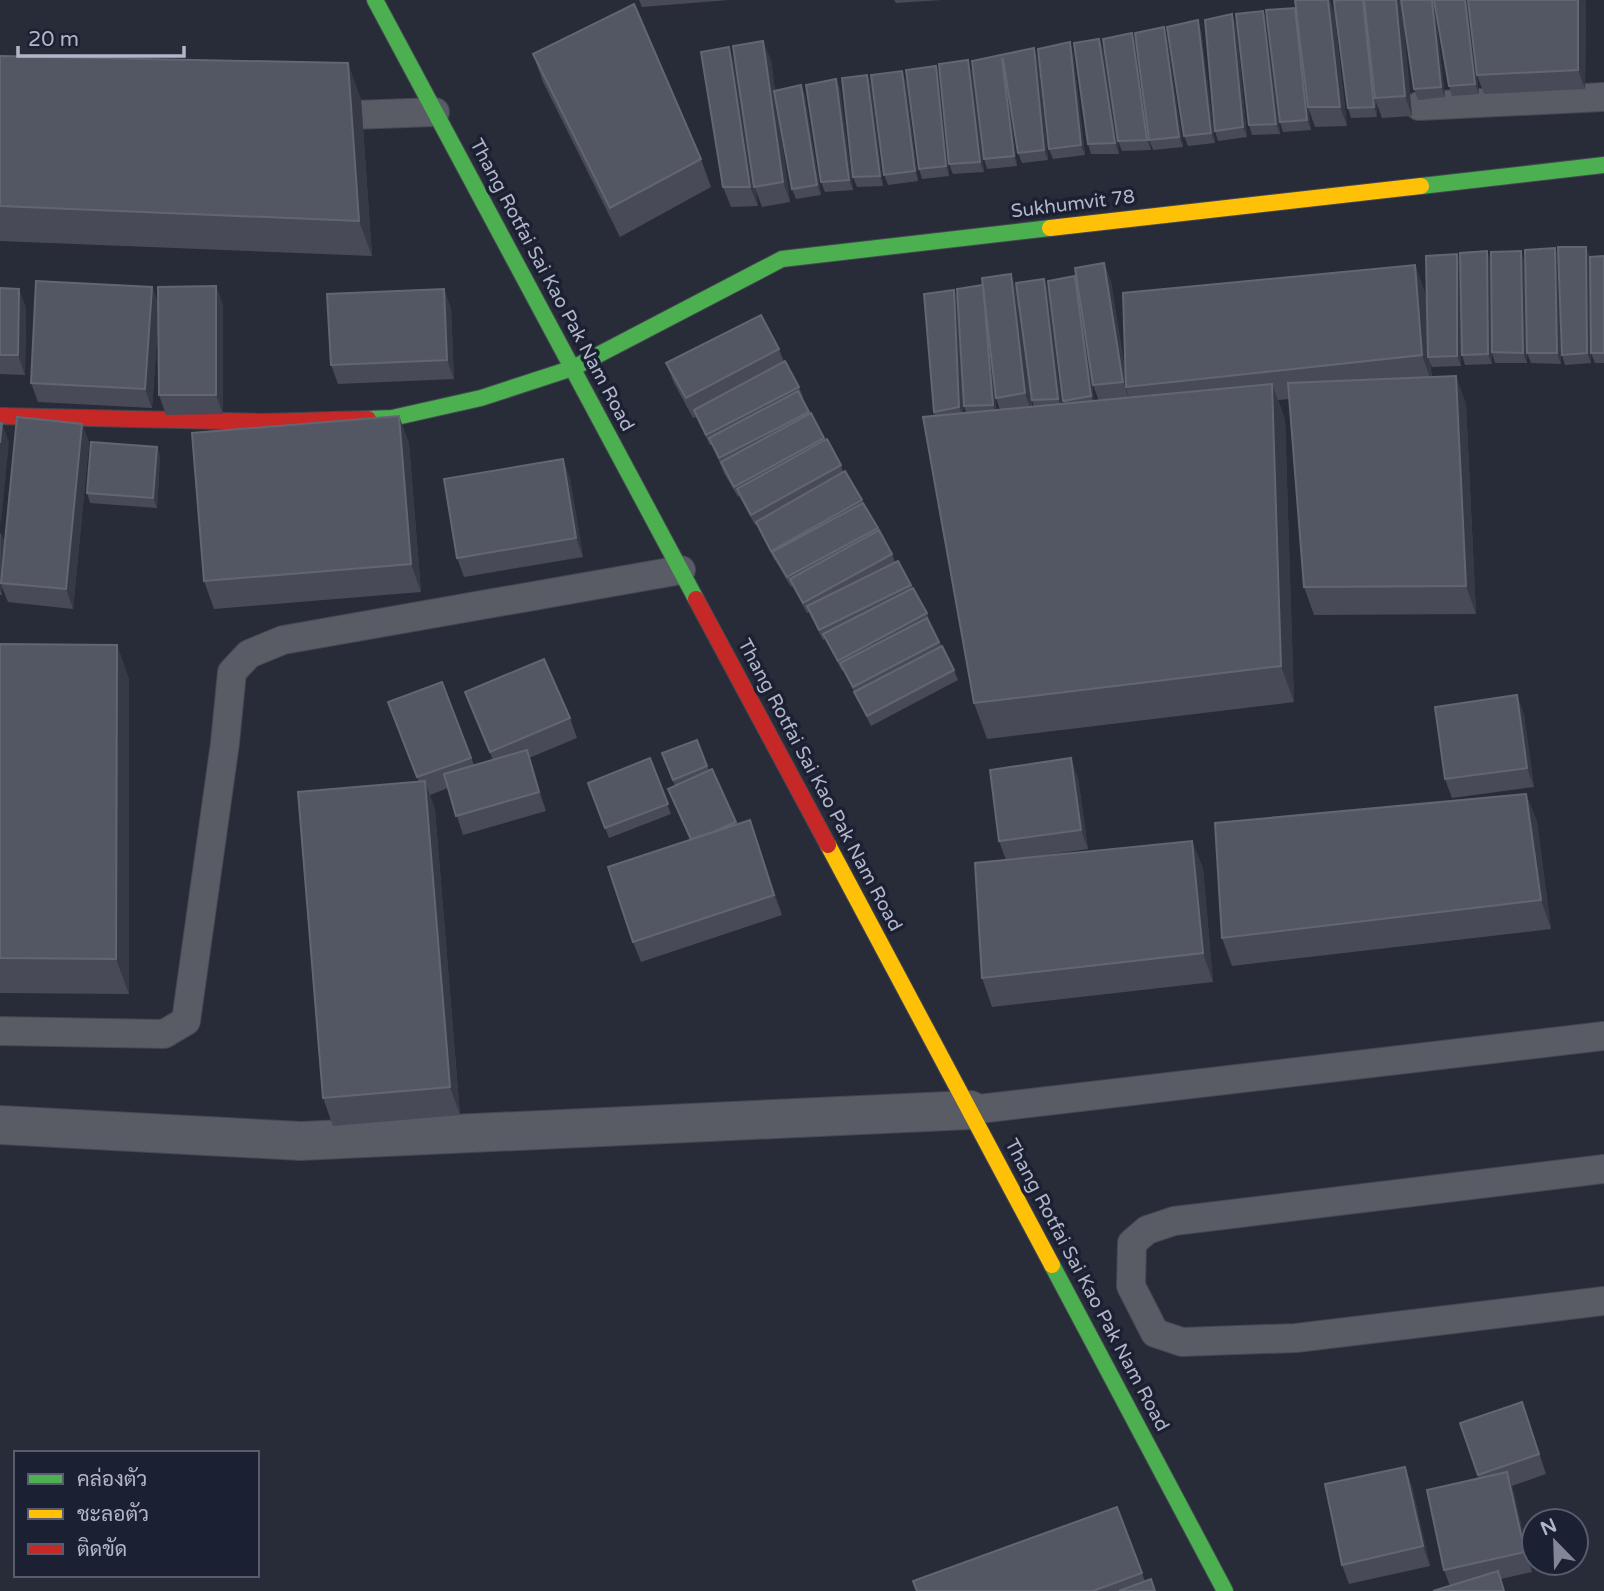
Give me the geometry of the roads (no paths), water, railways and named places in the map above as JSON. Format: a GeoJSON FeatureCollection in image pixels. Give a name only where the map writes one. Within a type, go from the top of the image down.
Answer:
{"type":"FeatureCollection","features":[{"type":"Feature","properties":{"kind":"main road","name":"Thang Rotfai Sai Kao Pak Nam Road"},"geometry":{"type":"LineString","coordinates":[[375,0],[1225,1591]]}},
{"type":"Feature","properties":{"kind":"main road","name":"Sukhumvit 78"},"geometry":{"type":"LineString","coordinates":[[0,416],[263,422],[392,418],[481,398],[573,368],[782,259],[1604,165]]}},
{"type":"Feature","properties":{"kind":"street"},"geometry":{"type":"LineString","coordinates":[[0,1125],[301,1141],[970,1110]]}},
{"type":"Feature","properties":{"kind":"lane"},"geometry":{"type":"LineString","coordinates":[[1419,106],[1604,97]]}},
{"type":"Feature","properties":{"kind":"lane"},"geometry":{"type":"LineString","coordinates":[[304,116],[435,112]]}},
{"type":"Feature","properties":{"kind":"lane"},"geometry":{"type":"LineString","coordinates":[[0,1031],[164,1034],[186,1021],[225,743],[232,672],[249,654],[283,640],[681,570]]}},
{"type":"Feature","properties":{"kind":"lane"},"geometry":{"type":"LineString","coordinates":[[970,1110],[1604,1036]]}},
{"type":"Feature","properties":{"kind":"lane"},"geometry":{"type":"LineString","coordinates":[[1604,1169],[1174,1221],[1147,1230],[1132,1243],[1131,1286],[1155,1333],[1182,1342],[1296,1338],[1604,1301]]}}]}
